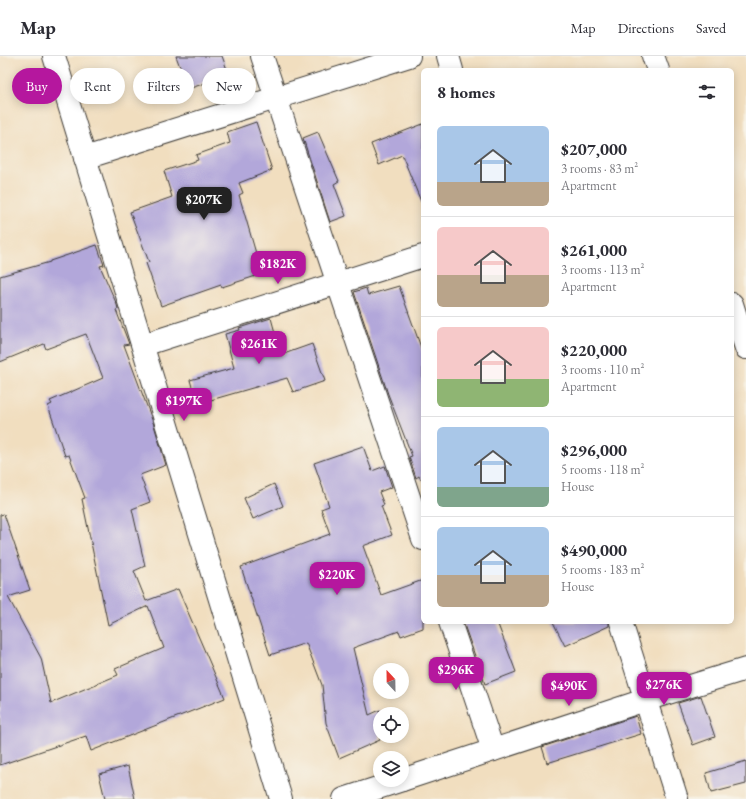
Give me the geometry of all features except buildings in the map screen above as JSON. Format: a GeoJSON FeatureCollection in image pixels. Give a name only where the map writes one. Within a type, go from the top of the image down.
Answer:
{"type":"FeatureCollection","features":[{"type":"Feature","properties":{"kind":"street"},"geometry":{"type":"LineString","coordinates":[[54,56],[281,799]]}},
{"type":"Feature","properties":{"kind":"street"},"geometry":{"type":"LineString","coordinates":[[262,56],[421,534]]}},
{"type":"Feature","properties":{"kind":"street"},"geometry":{"type":"LineString","coordinates":[[85,158],[409,56]]}},
{"type":"Feature","properties":{"kind":"street"},"geometry":{"type":"LineString","coordinates":[[448,56],[451,68]]}},
{"type":"Feature","properties":{"kind":"street"},"geometry":{"type":"LineString","coordinates":[[653,56],[657,68]]}},
{"type":"Feature","properties":{"kind":"street"},"geometry":{"type":"LineString","coordinates":[[143,345],[421,257]]}},
{"type":"Feature","properties":{"kind":"street"},"geometry":{"type":"LineString","coordinates":[[734,310],[746,348]]}},
{"type":"Feature","properties":{"kind":"street"},"geometry":{"type":"LineString","coordinates":[[451,624],[493,750]]}},
{"type":"Feature","properties":{"kind":"street"},"geometry":{"type":"LineString","coordinates":[[622,624],[677,799]]}},
{"type":"Feature","properties":{"kind":"street"},"geometry":{"type":"LineString","coordinates":[[409,778],[645,700],[746,669]]}},
{"type":"Feature","properties":{"kind":"street"},"geometry":{"type":"LineString","coordinates":[[344,799],[381,787]]}}]}
